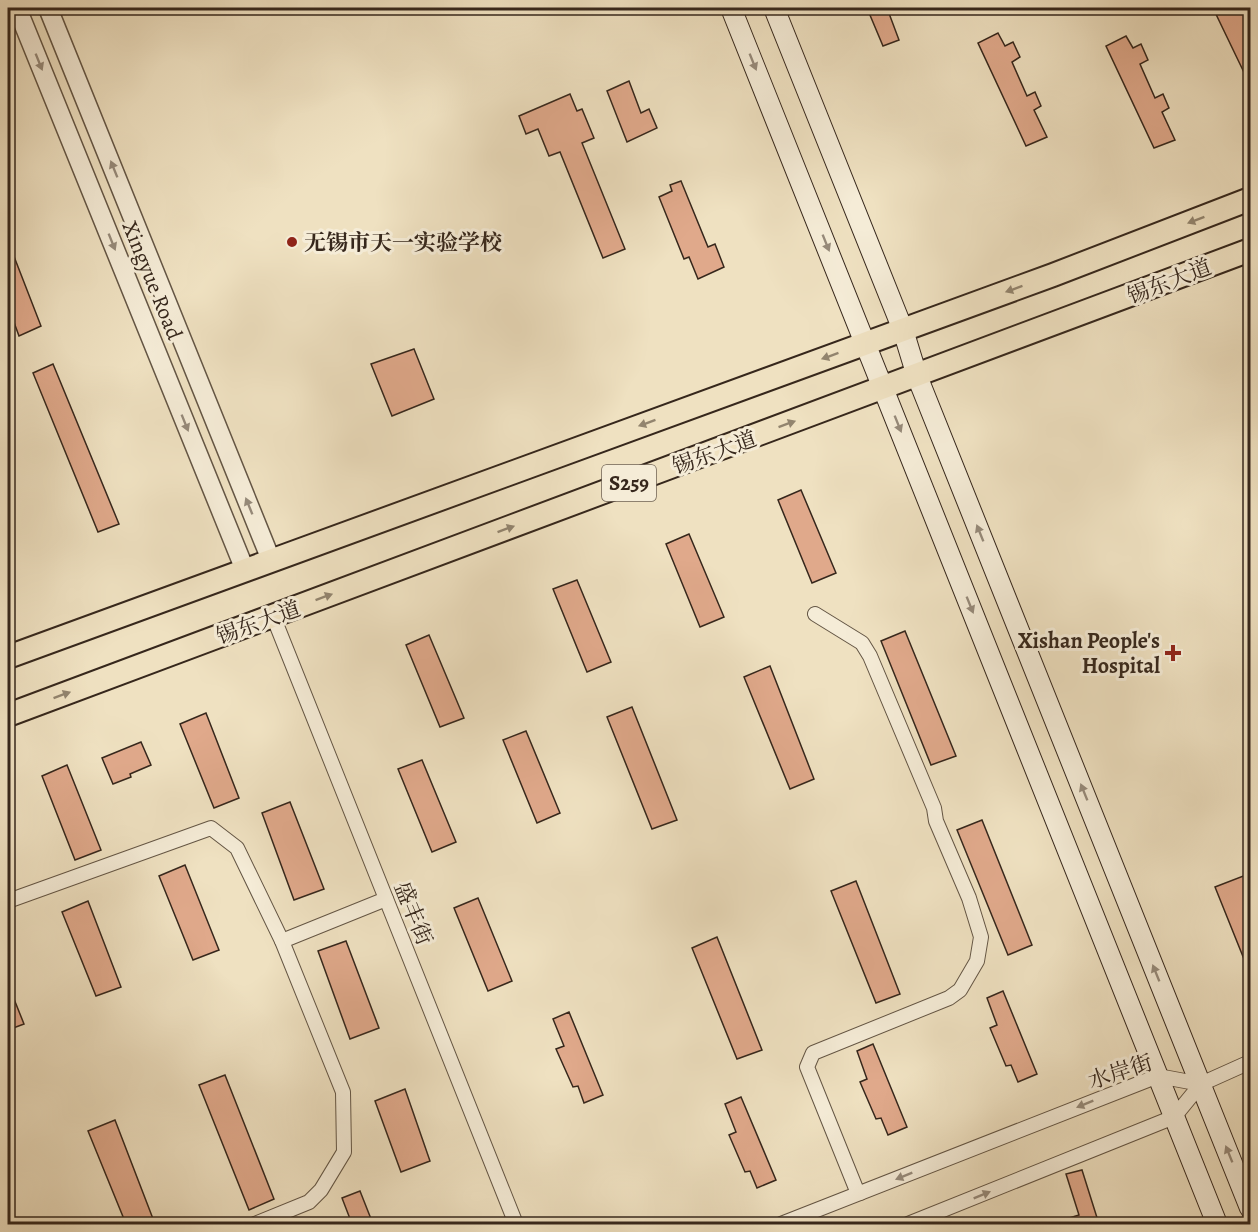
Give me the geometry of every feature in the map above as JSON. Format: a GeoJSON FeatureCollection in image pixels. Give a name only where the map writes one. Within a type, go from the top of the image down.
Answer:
{"type":"FeatureCollection","features":[{"type":"Feature","properties":{"kind":"main road"},"geometry":{"type":"LineString","coordinates":[[731,8],[1217,1224]]}},
{"type":"Feature","properties":{"kind":"main road"},"geometry":{"type":"LineString","coordinates":[[774,8],[903,330],[917,376],[1251,1208]]}},
{"type":"Feature","properties":{"kind":"main road","name":"S259"},"geometry":{"type":"LineString","coordinates":[[8,657],[903,330],[1251,199]]}},
{"type":"Feature","properties":{"kind":"main road","name":"锡东大道"},"geometry":{"type":"LineString","coordinates":[[8,716],[1251,250]]}},
{"type":"Feature","properties":{"kind":"street","name":"Xingyue Road"},"geometry":{"type":"LineString","coordinates":[[17,8],[245,570]]}},
{"type":"Feature","properties":{"kind":"street","name":"Xingyue Road"},"geometry":{"type":"LineString","coordinates":[[48,8],[271,560]]}},
{"type":"Feature","properties":{"kind":"street"},"geometry":{"type":"LineString","coordinates":[[815,614],[862,643],[870,656],[934,808],[936,821],[969,898],[981,937],[977,961],[960,990],[949,998],[813,1053],[807,1067],[857,1191],[860,1193]]}},
{"type":"Feature","properties":{"kind":"street","name":"盛丰街"},"geometry":{"type":"LineString","coordinates":[[273,616],[516,1224]]}},
{"type":"Feature","properties":{"kind":"street"},"geometry":{"type":"LineString","coordinates":[[8,901],[211,828],[237,848],[282,941],[343,1092],[344,1152],[321,1190],[309,1202],[255,1224]]}},
{"type":"Feature","properties":{"kind":"street"},"geometry":{"type":"LineString","coordinates":[[282,941],[386,899]]}},
{"type":"Feature","properties":{"kind":"street"},"geometry":{"type":"LineString","coordinates":[[908,1224],[1174,1117],[1201,1084],[1251,1062]]}},
{"type":"Feature","properties":{"kind":"street","name":"水岸街"},"geometry":{"type":"LineString","coordinates":[[781,1224],[1158,1076],[1201,1084]]}},
{"type":"Feature","properties":{"kind":"building"},"geometry":{"type":"Polygon","coordinates":[[[867,8],[887,8],[899,40],[883,46],[867,8]]]}},
{"type":"Feature","properties":{"kind":"building"},"geometry":{"type":"Polygon","coordinates":[[[1213,8],[1249,8],[1251,20],[1245,23],[1251,35],[1251,87],[1213,8]]]}},
{"type":"Feature","properties":{"kind":"building"},"geometry":{"type":"Polygon","coordinates":[[[998,33],[1005,46],[1013,42],[1020,57],[1012,62],[1027,96],[1035,92],[1041,106],[1034,110],[1047,137],[1026,146],[978,43],[998,33]]]}},
{"type":"Feature","properties":{"kind":"building"},"geometry":{"type":"Polygon","coordinates":[[[1126,36],[1133,48],[1141,44],[1148,60],[1140,64],[1155,98],[1163,94],[1169,108],[1162,112],[1175,140],[1154,148],[1106,46],[1126,36]]]}},
{"type":"Feature","properties":{"kind":"building"},"geometry":{"type":"Polygon","coordinates":[[[629,81],[641,113],[649,109],[657,128],[627,142],[607,91],[629,81]]]}},
{"type":"Feature","properties":{"kind":"building"},"geometry":{"type":"Polygon","coordinates":[[[570,94],[577,111],[582,109],[594,138],[582,143],[625,249],[603,258],[560,152],[549,156],[538,129],[526,134],[519,116],[570,94]]]}},
{"type":"Feature","properties":{"kind":"building"},"geometry":{"type":"Polygon","coordinates":[[[681,181],[708,247],[715,244],[724,267],[698,279],[689,257],[684,259],[659,197],[672,191],[670,185],[681,181]]]}},
{"type":"Feature","properties":{"kind":"building"},"geometry":{"type":"Polygon","coordinates":[[[8,241],[41,326],[19,336],[8,306],[8,241]]]}},
{"type":"Feature","properties":{"kind":"building"},"geometry":{"type":"Polygon","coordinates":[[[414,349],[434,399],[392,416],[371,364],[414,349]]]}},
{"type":"Feature","properties":{"kind":"building"},"geometry":{"type":"Polygon","coordinates":[[[53,364],[119,524],[98,532],[33,373],[53,364]]]}},
{"type":"Feature","properties":{"kind":"building"},"geometry":{"type":"Polygon","coordinates":[[[801,490],[836,573],[812,583],[778,500],[801,490]]]}},
{"type":"Feature","properties":{"kind":"building"},"geometry":{"type":"Polygon","coordinates":[[[689,534],[724,617],[700,627],[666,544],[689,534]]]}},
{"type":"Feature","properties":{"kind":"building"},"geometry":{"type":"Polygon","coordinates":[[[577,580],[611,662],[587,672],[553,589],[577,580]]]}},
{"type":"Feature","properties":{"kind":"building"},"geometry":{"type":"Polygon","coordinates":[[[905,631],[956,756],[931,765],[881,641],[905,631]]]}},
{"type":"Feature","properties":{"kind":"building"},"geometry":{"type":"Polygon","coordinates":[[[429,635],[464,718],[440,727],[406,645],[429,635]]]}},
{"type":"Feature","properties":{"kind":"building"},"geometry":{"type":"Polygon","coordinates":[[[770,666],[814,779],[790,789],[744,677],[770,666]]]}},
{"type":"Feature","properties":{"kind":"building"},"geometry":{"type":"Polygon","coordinates":[[[632,707],[677,820],[652,829],[607,717],[632,707]]]}},
{"type":"Feature","properties":{"kind":"building"},"geometry":{"type":"Polygon","coordinates":[[[206,713],[239,798],[214,808],[180,724],[206,713]]]}},
{"type":"Feature","properties":{"kind":"building"},"geometry":{"type":"Polygon","coordinates":[[[526,731],[560,813],[537,823],[503,740],[526,731]]]}},
{"type":"Feature","properties":{"kind":"building"},"geometry":{"type":"Polygon","coordinates":[[[141,742],[151,765],[113,784],[102,758],[141,742]]]}},
{"type":"Feature","properties":{"kind":"building"},"geometry":{"type":"Polygon","coordinates":[[[422,760],[456,842],[432,852],[398,769],[422,760]]]}},
{"type":"Feature","properties":{"kind":"building"},"geometry":{"type":"Polygon","coordinates":[[[67,765],[101,850],[75,860],[42,776],[67,765]]]}},
{"type":"Feature","properties":{"kind":"building"},"geometry":{"type":"Polygon","coordinates":[[[290,802],[324,889],[294,900],[262,813],[290,802]]]}},
{"type":"Feature","properties":{"kind":"building"},"geometry":{"type":"Polygon","coordinates":[[[982,820],[1032,945],[1008,955],[957,830],[982,820]]]}},
{"type":"Feature","properties":{"kind":"building"},"geometry":{"type":"Polygon","coordinates":[[[185,865],[219,950],[193,960],[159,876],[185,865]]]}},
{"type":"Feature","properties":{"kind":"building"},"geometry":{"type":"Polygon","coordinates":[[[1251,873],[1251,974],[1250,974],[1215,887],[1251,873]]]}},
{"type":"Feature","properties":{"kind":"building"},"geometry":{"type":"Polygon","coordinates":[[[856,881],[900,994],[876,1003],[831,891],[856,881]]]}},
{"type":"Feature","properties":{"kind":"building"},"geometry":{"type":"Polygon","coordinates":[[[478,898],[512,981],[488,991],[454,908],[478,898]]]}},
{"type":"Feature","properties":{"kind":"building"},"geometry":{"type":"Polygon","coordinates":[[[88,901],[121,987],[96,996],[62,912],[88,901]]]}},
{"type":"Feature","properties":{"kind":"building"},"geometry":{"type":"Polygon","coordinates":[[[717,937],[762,1050],[737,1059],[692,948],[717,937]]]}},
{"type":"Feature","properties":{"kind":"building"},"geometry":{"type":"Polygon","coordinates":[[[346,941],[379,1028],[350,1039],[318,951],[346,941]]]}},
{"type":"Feature","properties":{"kind":"building"},"geometry":{"type":"Polygon","coordinates":[[[8,984],[24,1024],[8,1030],[8,984]]]}},
{"type":"Feature","properties":{"kind":"building"},"geometry":{"type":"Polygon","coordinates":[[[1003,991],[1037,1074],[1018,1082],[1011,1065],[1006,1066],[990,1028],[997,1025],[987,998],[1003,991]]]}},
{"type":"Feature","properties":{"kind":"building"},"geometry":{"type":"Polygon","coordinates":[[[569,1012],[603,1095],[584,1103],[578,1086],[573,1087],[556,1049],[564,1046],[553,1019],[569,1012]]]}},
{"type":"Feature","properties":{"kind":"building"},"geometry":{"type":"Polygon","coordinates":[[[873,1044],[907,1127],[888,1135],[881,1118],[876,1119],[860,1082],[867,1079],[857,1051],[873,1044]]]}},
{"type":"Feature","properties":{"kind":"building"},"geometry":{"type":"Polygon","coordinates":[[[225,1075],[274,1199],[249,1210],[199,1085],[225,1075]]]}},
{"type":"Feature","properties":{"kind":"building"},"geometry":{"type":"Polygon","coordinates":[[[405,1089],[430,1161],[401,1172],[375,1101],[405,1089]]]}},
{"type":"Feature","properties":{"kind":"building"},"geometry":{"type":"Polygon","coordinates":[[[741,1097],[776,1180],[757,1188],[750,1171],[745,1172],[729,1135],[736,1132],[725,1104],[741,1097]]]}},
{"type":"Feature","properties":{"kind":"building"},"geometry":{"type":"Polygon","coordinates":[[[115,1120],[155,1224],[126,1224],[88,1131],[115,1120]]]}},
{"type":"Feature","properties":{"kind":"building"},"geometry":{"type":"Polygon","coordinates":[[[1082,1170],[1099,1224],[1056,1224],[1056,1222],[1079,1215],[1066,1174],[1082,1170]]]}},
{"type":"Feature","properties":{"kind":"building"},"geometry":{"type":"Polygon","coordinates":[[[360,1191],[373,1224],[352,1224],[342,1198],[360,1191]]]}},
{"type":"Feature","properties":{"kind":"place","name":"无锡市天一实验学校"},"geometry":{"type":"Point","coordinates":[292,242]}},
{"type":"Feature","properties":{"kind":"place","name":"Xishan People's Hospital"},"geometry":{"type":"Point","coordinates":[1173,653]}}]}
